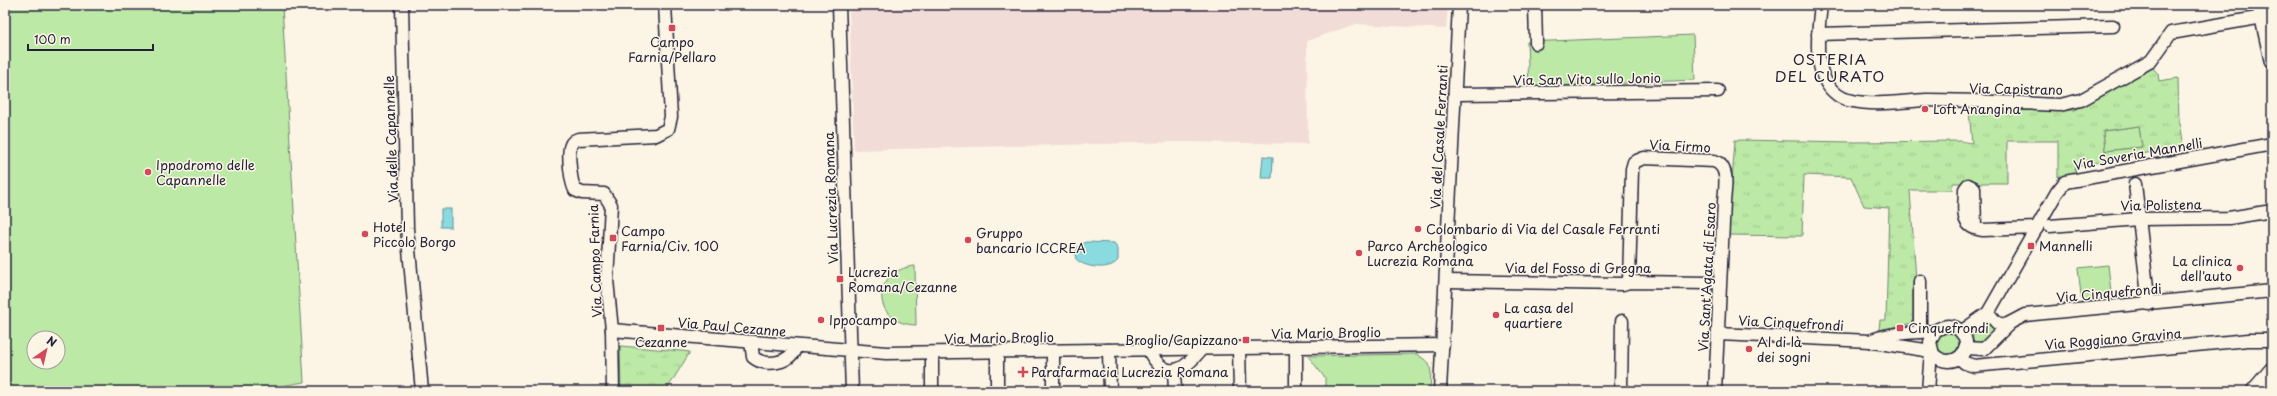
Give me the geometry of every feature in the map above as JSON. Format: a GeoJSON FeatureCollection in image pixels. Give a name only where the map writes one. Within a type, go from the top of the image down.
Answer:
{"type":"FeatureCollection","features":[{"type":"Feature","properties":{"kind":"main road"},"geometry":{"type":"LineString","coordinates":[[2262,9],[2272,60]]}},
{"type":"Feature","properties":{"kind":"main road"},"geometry":{"type":"LineString","coordinates":[[2254,391],[2272,370]]}},
{"type":"Feature","properties":{"kind":"street","name":"Via delle Capannelle"},"geometry":{"type":"LineString","coordinates":[[402,5],[408,235],[422,391]]}},
{"type":"Feature","properties":{"kind":"street","name":"Via Campo Farnia"},"geometry":{"type":"LineString","coordinates":[[613,391],[612,330],[607,280],[611,205],[604,194],[582,193],[575,190],[572,178],[570,147],[578,138],[656,135],[668,129],[671,117],[665,5]]}},
{"type":"Feature","properties":{"kind":"street","name":"Via Lucrezia Romana"},"geometry":{"type":"LineString","coordinates":[[839,5],[852,391]]}},
{"type":"Feature","properties":{"kind":"street","name":"Via del Casale Ferranti"},"geometry":{"type":"LineString","coordinates":[[1440,391],[1447,281],[1459,5]]}},
{"type":"Feature","properties":{"kind":"street"},"geometry":{"type":"LineString","coordinates":[[1535,5],[1536,43]]}},
{"type":"Feature","properties":{"kind":"street","name":"Via Capistrano"},"geometry":{"type":"LineString","coordinates":[[1817,6],[1820,64],[1827,83],[1833,92],[1848,100],[1861,102],[1931,100],[2063,105],[2081,100],[2151,61],[2171,32],[2262,9]]}},
{"type":"Feature","properties":{"kind":"street"},"geometry":{"type":"LineString","coordinates":[[1818,34],[2113,26]]}},
{"type":"Feature","properties":{"kind":"street","name":"Via San Vito sullo Jonio"},"geometry":{"type":"LineString","coordinates":[[1455,94],[1718,91]]}},
{"type":"Feature","properties":{"kind":"street","name":"Via Soveria Mannelli"},"geometry":{"type":"LineString","coordinates":[[1988,313],[2061,185],[2067,181],[2272,144]]}},
{"type":"Feature","properties":{"kind":"street","name":"Via Firmo"},"geometry":{"type":"LineString","coordinates":[[1625,288],[1632,168],[1636,160],[1644,158],[1712,161],[1722,165]]}},
{"type":"Feature","properties":{"kind":"street","name":"Via Sant'Agata di Esaro"},"geometry":{"type":"LineString","coordinates":[[1715,391],[1725,180],[1725,170],[1722,165]]}},
{"type":"Feature","properties":{"kind":"street"},"geometry":{"type":"LineString","coordinates":[[2135,184],[2148,304]]}},
{"type":"Feature","properties":{"kind":"street","name":"Via Polistena"},"geometry":{"type":"LineString","coordinates":[[2050,226],[2139,219],[2229,218],[2272,211]]}},
{"type":"Feature","properties":{"kind":"street"},"geometry":{"type":"LineString","coordinates":[[1975,228],[2037,228]]}},
{"type":"Feature","properties":{"kind":"street","name":"Via del Fosso di Gregna"},"geometry":{"type":"LineString","coordinates":[[1447,281],[1625,288],[1710,283]]}},
{"type":"Feature","properties":{"kind":"street"},"geometry":{"type":"LineString","coordinates":[[1920,281],[1920,332]]}},
{"type":"Feature","properties":{"kind":"street","name":"Via Cinquefrondi"},"geometry":{"type":"LineString","coordinates":[[1958,356],[1986,348],[2010,324],[2025,315],[2272,291]]}},
{"type":"Feature","properties":{"kind":"street"},"geometry":{"type":"LineString","coordinates":[[1988,313],[1997,323],[2006,325],[2010,324]]}},
{"type":"Feature","properties":{"kind":"street","name":"Via Cinquefrondi"},"geometry":{"type":"LineString","coordinates":[[1718,334],[1870,341],[1879,337],[1935,331],[1944,326],[1958,329],[1988,313]]}},
{"type":"Feature","properties":{"kind":"street"},"geometry":{"type":"LineString","coordinates":[[1621,391],[1622,321]]}},
{"type":"Feature","properties":{"kind":"street"},"geometry":{"type":"LineString","coordinates":[[1929,388],[1933,375],[1958,356],[1965,338],[1958,329]]}},
{"type":"Feature","properties":{"kind":"street","name":"Via Paul Cezanne"},"geometry":{"type":"LineString","coordinates":[[612,330],[850,351]]}},
{"type":"Feature","properties":{"kind":"street"},"geometry":{"type":"LineString","coordinates":[[1929,388],[1931,351],[1930,339],[1935,331]]}},
{"type":"Feature","properties":{"kind":"street","name":"Via Roggiano Gravina"},"geometry":{"type":"LineString","coordinates":[[1958,356],[1965,363],[1974,366],[2248,340],[2272,340]]}},
{"type":"Feature","properties":{"kind":"street"},"geometry":{"type":"LineString","coordinates":[[1870,341],[1931,351],[1938,358],[1958,356]]}},
{"type":"Feature","properties":{"kind":"street"},"geometry":{"type":"LineString","coordinates":[[751,342],[753,357],[766,362],[778,362],[790,357],[795,352],[796,346]]}},
{"type":"Feature","properties":{"kind":"street"},"geometry":{"type":"LineString","coordinates":[[1426,345],[1434,352],[1442,366]]}},
{"type":"Feature","properties":{"kind":"street","name":"Via Mario Broglio"},"geometry":{"type":"LineString","coordinates":[[850,351],[997,352],[1443,345]]}},
{"type":"Feature","properties":{"kind":"street"},"geometry":{"type":"LineString","coordinates":[[1296,347],[1296,391]]}},
{"type":"Feature","properties":{"kind":"street"},"geometry":{"type":"LineString","coordinates":[[1148,349],[1160,365],[1174,370],[1187,366],[1202,348]]}},
{"type":"Feature","properties":{"kind":"street"},"geometry":{"type":"LineString","coordinates":[[1239,348],[1240,391]]}},
{"type":"Feature","properties":{"kind":"street"},"geometry":{"type":"LineString","coordinates":[[1109,350],[1110,391]]}},
{"type":"Feature","properties":{"kind":"street"},"geometry":{"type":"LineString","coordinates":[[1053,351],[1053,391]]}},
{"type":"Feature","properties":{"kind":"street"},"geometry":{"type":"LineString","coordinates":[[932,352],[932,391]]}},
{"type":"Feature","properties":{"kind":"street"},"geometry":{"type":"LineString","coordinates":[[997,352],[997,391]]}},
{"type":"Feature","properties":{"kind":"street"},"geometry":{"type":"LineString","coordinates":[[1174,370],[1175,391]]}},
{"type":"Feature","properties":{"kind":"shaded area"},"geometry":{"type":"Polygon","coordinates":[[[849,5],[1448,5],[1446,29],[1356,24],[1307,41],[1308,144],[1179,142],[854,150],[849,5]]]}},
{"type":"Feature","properties":{"kind":"green space","name":"Ippodromo delle Capannelle"},"geometry":{"type":"Polygon","coordinates":[[[5,5],[282,5],[304,382],[253,391],[5,391],[5,5]]]}},
{"type":"Feature","properties":{"kind":"green space"},"geometry":{"type":"Polygon","coordinates":[[[1693,35],[1695,80],[1529,87],[1527,42],[1693,35]]]}},
{"type":"Feature","properties":{"kind":"green space"},"geometry":{"type":"Polygon","coordinates":[[[2153,68],[2158,74],[2159,81],[2178,78],[2179,124],[2183,146],[2075,167],[2076,174],[2058,177],[2058,141],[2007,141],[2007,183],[1953,183],[1952,190],[1910,190],[1916,280],[1913,280],[1913,323],[1879,330],[1880,320],[1886,320],[1889,208],[1864,206],[1851,177],[1804,175],[1802,236],[1728,235],[1735,140],[1856,142],[1960,141],[1972,143],[1969,111],[2075,110],[2153,68]],[[2139,126],[2103,131],[2105,151],[2142,147],[2139,126]]]}},
{"type":"Feature","properties":{"kind":"green space"},"geometry":{"type":"Polygon","coordinates":[[[2139,126],[2142,147],[2105,151],[2103,131],[2139,126]]]}},
{"type":"Feature","properties":{"kind":"green space"},"geometry":{"type":"Polygon","coordinates":[[[2108,265],[2112,301],[2082,304],[2078,268],[2108,265]]]}},
{"type":"Feature","properties":{"kind":"green space"},"geometry":{"type":"Polygon","coordinates":[[[915,266],[916,325],[901,322],[891,316],[884,307],[882,297],[884,286],[890,277],[900,270],[915,266]]]}},
{"type":"Feature","properties":{"kind":"green space"},"geometry":{"type":"Polygon","coordinates":[[[1988,321],[1996,330],[1983,343],[1974,343],[1974,333],[1988,321]]]}},
{"type":"Feature","properties":{"kind":"green space"},"geometry":{"type":"Polygon","coordinates":[[[1948,332],[1956,335],[1959,343],[1956,351],[1948,354],[1940,351],[1937,343],[1940,335],[1948,332]]]}},
{"type":"Feature","properties":{"kind":"green space"},"geometry":{"type":"Polygon","coordinates":[[[620,346],[690,352],[666,391],[621,391],[620,346]]]}},
{"type":"Feature","properties":{"kind":"green space"},"geometry":{"type":"Polygon","coordinates":[[[1417,354],[1429,363],[1431,372],[1430,391],[1325,391],[1325,378],[1308,356],[1417,354]]]}},
{"type":"Feature","properties":{"kind":"water"},"geometry":{"type":"Polygon","coordinates":[[[1263,156],[1273,157],[1272,178],[1261,178],[1263,156]]]}},
{"type":"Feature","properties":{"kind":"water"},"geometry":{"type":"Polygon","coordinates":[[[441,209],[451,209],[451,227],[441,227],[441,209]]]}},
{"type":"Feature","properties":{"kind":"water"},"geometry":{"type":"Polygon","coordinates":[[[1086,242],[1114,243],[1118,248],[1118,260],[1110,266],[1104,267],[1091,266],[1080,262],[1076,259],[1075,253],[1079,246],[1086,242]]]}},
{"type":"Feature","properties":{"kind":"place","name":"Campo Farnia/Pellaro"},"geometry":{"type":"Point","coordinates":[672,28]}},
{"type":"Feature","properties":{"kind":"place","name":"Loft Anangina"},"geometry":{"type":"Point","coordinates":[1925,109]}},
{"type":"Feature","properties":{"kind":"place","name":"Ippodromo delle Capannelle"},"geometry":{"type":"Point","coordinates":[148,172]}},
{"type":"Feature","properties":{"kind":"place","name":"Colombario di Via del Casale Ferranti"},"geometry":{"type":"Point","coordinates":[1418,229]}},
{"type":"Feature","properties":{"kind":"place","name":"Hotel Piccolo Borgo"},"geometry":{"type":"Point","coordinates":[365,234]}},
{"type":"Feature","properties":{"kind":"place","name":"Campo Farnia/Civ. 100"},"geometry":{"type":"Point","coordinates":[613,238]}},
{"type":"Feature","properties":{"kind":"place","name":"Gruppo bancario ICCREA"},"geometry":{"type":"Point","coordinates":[968,240]}},
{"type":"Feature","properties":{"kind":"place","name":"Mannelli"},"geometry":{"type":"Point","coordinates":[2031,246]}},
{"type":"Feature","properties":{"kind":"place","name":"Parco Archeologico Lucrezia Romana"},"geometry":{"type":"Point","coordinates":[1359,253]}},
{"type":"Feature","properties":{"kind":"place","name":"La clinica dell'auto"},"geometry":{"type":"Point","coordinates":[2240,268]}},
{"type":"Feature","properties":{"kind":"place","name":"Lucrezia Romana/Cezanne"},"geometry":{"type":"Point","coordinates":[840,279]}},
{"type":"Feature","properties":{"kind":"place","name":"La casa del quartiere"},"geometry":{"type":"Point","coordinates":[1496,315]}},
{"type":"Feature","properties":{"kind":"place","name":"Ippocampo"},"geometry":{"type":"Point","coordinates":[821,320]}},
{"type":"Feature","properties":{"kind":"place","name":"Cezanne"},"geometry":{"type":"Point","coordinates":[661,328]}},
{"type":"Feature","properties":{"kind":"place","name":"Cinquefrondi"},"geometry":{"type":"Point","coordinates":[1900,328]}},
{"type":"Feature","properties":{"kind":"place","name":"Broglio/Capizzano"},"geometry":{"type":"Point","coordinates":[1246,340]}},
{"type":"Feature","properties":{"kind":"place","name":"Al di là dei sogni"},"geometry":{"type":"Point","coordinates":[1749,349]}},
{"type":"Feature","properties":{"kind":"place","name":"Parafarmacia Lucrezia Romana"},"geometry":{"type":"Point","coordinates":[1023,372]}},
{"type":"Feature","properties":{"kind":"district","name":"OSTERIA DEL CURATO"},"geometry":{"type":"Point","coordinates":[1830,68]}}]}
